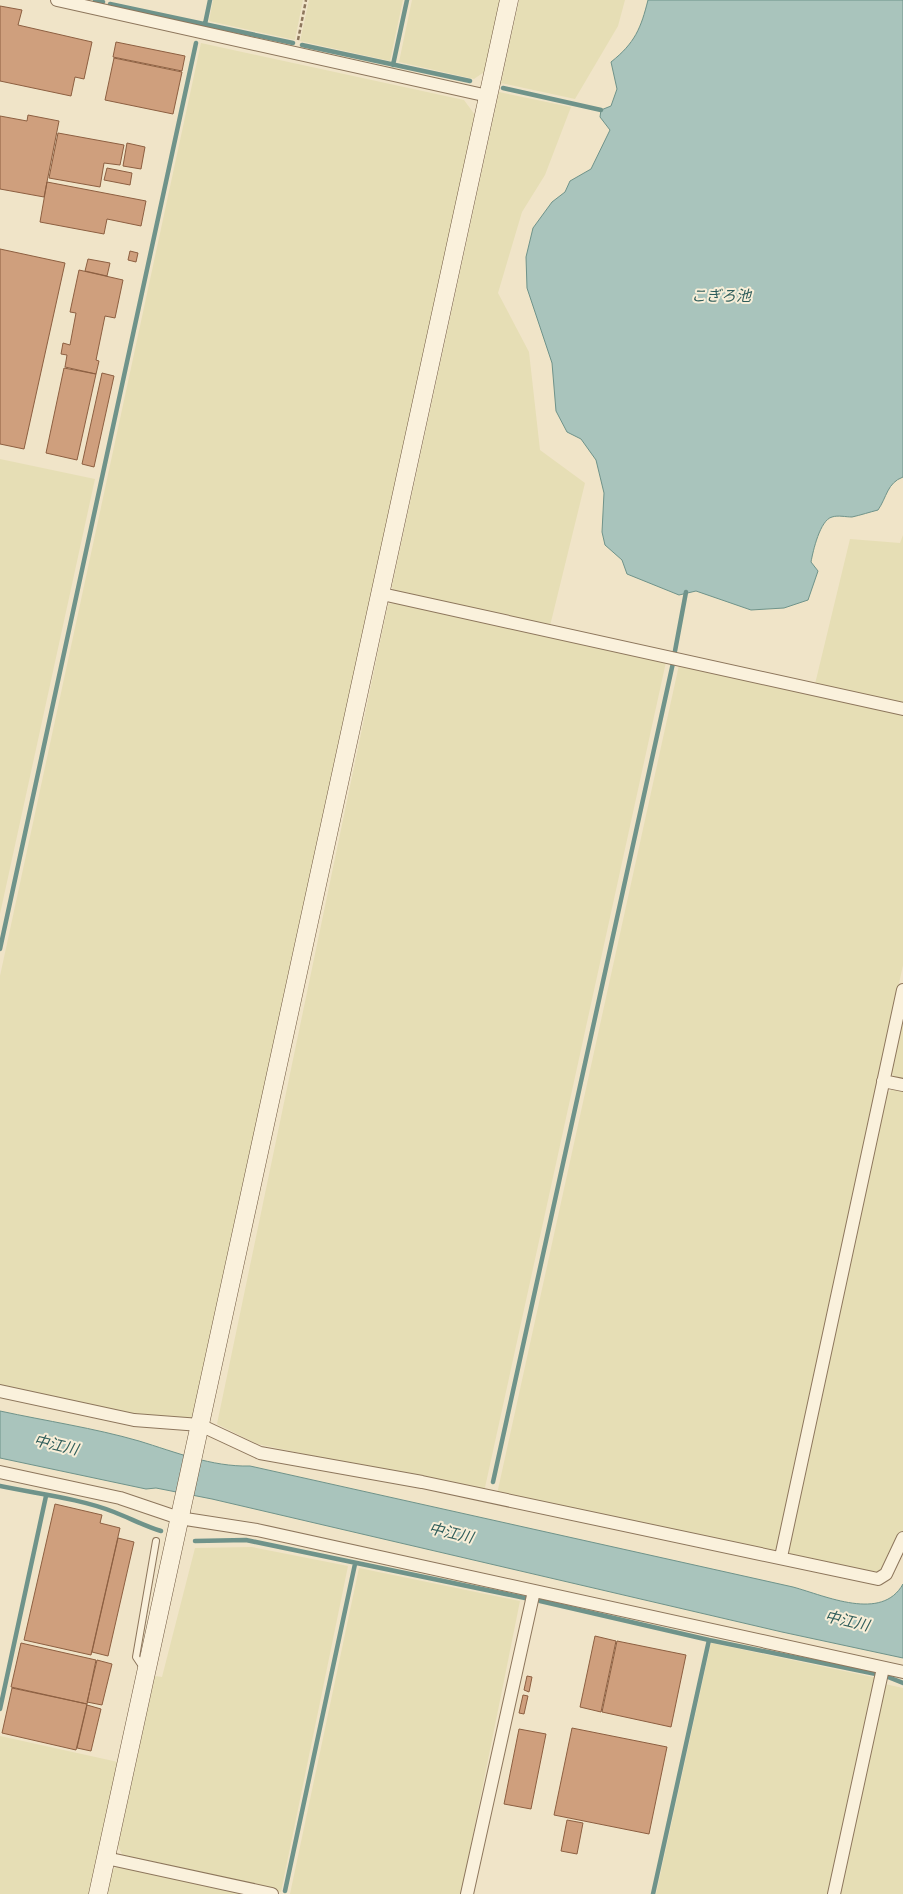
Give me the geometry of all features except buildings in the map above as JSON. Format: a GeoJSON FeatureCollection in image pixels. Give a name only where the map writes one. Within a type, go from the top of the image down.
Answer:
{"type":"FeatureCollection","features":[{"type":"Feature","properties":{"kind":"street"},"geometry":{"type":"LineString","coordinates":[[57,0],[488,96]]}},
{"type":"Feature","properties":{"kind":"street"},"geometry":{"type":"LineString","coordinates":[[98,1894],[382,594],[509,0]]}},
{"type":"Feature","properties":{"kind":"street"},"geometry":{"type":"LineString","coordinates":[[382,594],[903,709]]}},
{"type":"Feature","properties":{"kind":"street"},"geometry":{"type":"LineString","coordinates":[[782,1558],[903,990]]}},
{"type":"Feature","properties":{"kind":"street"},"geometry":{"type":"LineString","coordinates":[[883,1081],[903,1085]]}},
{"type":"Feature","properties":{"kind":"street"},"geometry":{"type":"LineString","coordinates":[[0,1391],[198,1433],[260,1453],[422,1482],[878,1579],[886,1574],[903,1538]]}},
{"type":"Feature","properties":{"kind":"street"},"geometry":{"type":"LineString","coordinates":[[0,1472],[903,1672]]}},
{"type":"Feature","properties":{"kind":"street"},"geometry":{"type":"LineString","coordinates":[[467,1894],[534,1591]]}},
{"type":"Feature","properties":{"kind":"street"},"geometry":{"type":"LineString","coordinates":[[834,1894],[883,1668]]}},
{"type":"Feature","properties":{"kind":"street"},"geometry":{"type":"LineString","coordinates":[[106,1858],[272,1894]]}},
{"type":"Feature","properties":{"kind":"lane"},"geometry":{"type":"LineString","coordinates":[[146,1672],[136,1657],[156,1541]]}},
{"type":"Feature","properties":{"kind":"path"},"geometry":{"type":"LineString","coordinates":[[295,53],[306,0]]}},
{"type":"Feature","properties":{"kind":"shaded area"},"geometry":{"type":"Polygon","coordinates":[[[213,0],[303,0],[295,40],[209,21],[213,0]]]}},
{"type":"Feature","properties":{"kind":"shaded area"},"geometry":{"type":"Polygon","coordinates":[[[309,0],[403,0],[390,61],[300,41],[309,0]]]}},
{"type":"Feature","properties":{"kind":"shaded area"},"geometry":{"type":"Polygon","coordinates":[[[412,0],[502,0],[487,70],[474,79],[399,62],[412,0]]]}},
{"type":"Feature","properties":{"kind":"shaded area"},"geometry":{"type":"Polygon","coordinates":[[[519,0],[625,0],[618,26],[575,99],[501,83],[519,0]]]}},
{"type":"Feature","properties":{"kind":"shaded area"},"geometry":{"type":"Polygon","coordinates":[[[201,43],[464,100],[478,119],[194,1414],[188,1421],[134,1417],[0,1386],[0,976],[201,43]]]}},
{"type":"Feature","properties":{"kind":"shaded area"},"geometry":{"type":"Polygon","coordinates":[[[499,92],[571,107],[545,175],[522,212],[498,293],[529,352],[540,450],[585,483],[550,626],[393,591],[392,586],[499,92]]]}},
{"type":"Feature","properties":{"kind":"shaded area"},"geometry":{"type":"Polygon","coordinates":[[[0,459],[95,479],[0,914],[0,459]]]}},
{"type":"Feature","properties":{"kind":"shaded area"},"geometry":{"type":"Polygon","coordinates":[[[903,535],[903,704],[815,684],[850,539],[900,543],[903,535]]]}},
{"type":"Feature","properties":{"kind":"shaded area"},"geometry":{"type":"Polygon","coordinates":[[[397,603],[666,662],[484,1492],[257,1444],[217,1424],[388,604],[397,603]]]}},
{"type":"Feature","properties":{"kind":"shaded area"},"geometry":{"type":"Polygon","coordinates":[[[679,665],[903,715],[903,965],[776,1553],[497,1494],[679,665]]]}},
{"type":"Feature","properties":{"kind":"shaded area"},"geometry":{"type":"Polygon","coordinates":[[[903,1014],[903,1082],[893,1076],[891,1069],[903,1014]]]}},
{"type":"Feature","properties":{"kind":"shaded area"},"geometry":{"type":"Polygon","coordinates":[[[894,1088],[903,1090],[903,1531],[884,1572],[877,1577],[788,1555],[886,1094],[894,1088]]]}},
{"type":"Feature","properties":{"kind":"shaded area"},"geometry":{"type":"Polygon","coordinates":[[[252,1547],[348,1566],[281,1892],[123,1856],[118,1846],[155,1676],[162,1677],[195,1548],[252,1547]]]}},
{"type":"Feature","properties":{"kind":"shaded area"},"geometry":{"type":"Polygon","coordinates":[[[359,1568],[520,1601],[461,1894],[290,1894],[359,1568]]]}},
{"type":"Feature","properties":{"kind":"shaded area"},"geometry":{"type":"Polygon","coordinates":[[[711,1643],[877,1678],[828,1894],[656,1894],[711,1643]]]}},
{"type":"Feature","properties":{"kind":"shaded area"},"geometry":{"type":"Polygon","coordinates":[[[885,1684],[903,1688],[903,1894],[838,1894],[885,1684]]]}},
{"type":"Feature","properties":{"kind":"shaded area"},"geometry":{"type":"Polygon","coordinates":[[[0,1736],[118,1762],[90,1894],[0,1894],[0,1736]]]}},
{"type":"Feature","properties":{"kind":"shaded area"},"geometry":{"type":"Polygon","coordinates":[[[121,1865],[251,1894],[107,1894],[113,1869],[121,1865]]]}},
{"type":"Feature","properties":{"kind":"water","name":"こぎろ池"},"geometry":{"type":"Polygon","coordinates":[[[648,0],[903,0],[903,477],[890,487],[878,510],[852,517],[837,516],[828,519],[818,536],[813,551],[811,562],[818,571],[808,600],[784,608],[751,610],[696,591],[679,595],[627,574],[622,560],[605,545],[602,532],[604,493],[596,460],[581,439],[567,432],[556,411],[552,363],[527,288],[526,257],[533,228],[552,202],[565,192],[570,181],[591,169],[610,130],[600,117],[601,110],[611,106],[617,89],[611,62],[626,48],[636,34],[643,19],[648,0]]]}},
{"type":"Feature","properties":{"kind":"water","name":"中江川"},"geometry":{"type":"Polygon","coordinates":[[[0,1411],[122,1436],[208,1461],[236,1466],[250,1466],[793,1587],[852,1603],[868,1604],[882,1602],[894,1595],[903,1584],[903,1658],[782,1632],[212,1499],[156,1488],[146,1489],[0,1458],[0,1411]]]}},
{"type":"Feature","properties":{"kind":"waterway"},"geometry":{"type":"LineString","coordinates":[[95,0],[103,2]]}},
{"type":"Feature","properties":{"kind":"waterway"},"geometry":{"type":"LineString","coordinates":[[205,24],[210,0]]}},
{"type":"Feature","properties":{"kind":"waterway"},"geometry":{"type":"LineString","coordinates":[[393,65],[407,0]]}},
{"type":"Feature","properties":{"kind":"waterway"},"geometry":{"type":"LineString","coordinates":[[110,4],[293,43]]}},
{"type":"Feature","properties":{"kind":"waterway"},"geometry":{"type":"LineString","coordinates":[[0,949],[196,43]]}},
{"type":"Feature","properties":{"kind":"waterway"},"geometry":{"type":"LineString","coordinates":[[302,45],[470,81]]}},
{"type":"Feature","properties":{"kind":"waterway"},"geometry":{"type":"LineString","coordinates":[[503,88],[601,110]]}},
{"type":"Feature","properties":{"kind":"waterway"},"geometry":{"type":"LineString","coordinates":[[675,651],[686,592]]}},
{"type":"Feature","properties":{"kind":"waterway"},"geometry":{"type":"LineString","coordinates":[[493,1482],[673,663]]}},
{"type":"Feature","properties":{"kind":"waterway"},"geometry":{"type":"LineString","coordinates":[[0,1486],[86,1503],[161,1531]]}},
{"type":"Feature","properties":{"kind":"waterway"},"geometry":{"type":"LineString","coordinates":[[0,1709],[46,1496]]}},
{"type":"Feature","properties":{"kind":"waterway"},"geometry":{"type":"LineString","coordinates":[[195,1541],[246,1540],[525,1598]]}},
{"type":"Feature","properties":{"kind":"waterway"},"geometry":{"type":"LineString","coordinates":[[285,1891],[355,1564]]}},
{"type":"Feature","properties":{"kind":"waterway"},"geometry":{"type":"LineString","coordinates":[[540,1601],[709,1640],[876,1674]]}},
{"type":"Feature","properties":{"kind":"waterway"},"geometry":{"type":"LineString","coordinates":[[653,1894],[709,1640]]}},
{"type":"Feature","properties":{"kind":"waterway"},"geometry":{"type":"LineString","coordinates":[[888,1677],[903,1683]]}}]}
